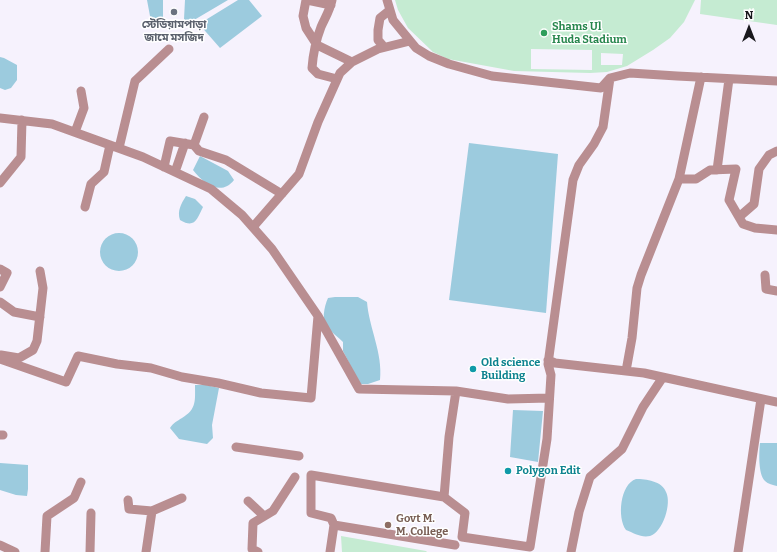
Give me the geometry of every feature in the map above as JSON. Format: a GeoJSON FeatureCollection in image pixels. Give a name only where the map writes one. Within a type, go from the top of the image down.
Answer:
{"type":"FeatureCollection","features":[{"type":"Feature","properties":{"kind":"street"},"geometry":{"type":"LineString","coordinates":[[337,79],[318,74],[312,68],[313,56],[317,45],[320,29],[331,2],[306,0],[303,16],[306,28],[317,45],[352,62]]}},
{"type":"Feature","properties":{"kind":"street"},"geometry":{"type":"LineString","coordinates":[[386,0],[393,20],[416,48],[449,64],[492,76],[601,88],[610,78],[630,72],[777,81]]}},
{"type":"Feature","properties":{"kind":"street"},"geometry":{"type":"LineString","coordinates":[[384,47],[378,40],[378,30],[380,18],[390,10]]}},
{"type":"Feature","properties":{"kind":"street"},"geometry":{"type":"LineString","coordinates":[[253,227],[299,174],[318,122],[340,72],[352,62],[378,49],[410,41]]}},
{"type":"Feature","properties":{"kind":"street"},"geometry":{"type":"LineString","coordinates":[[119,148],[135,81],[169,49]]}},
{"type":"Feature","properties":{"kind":"street"},"geometry":{"type":"LineString","coordinates":[[626,371],[632,338],[637,288],[679,179],[701,77]]}},
{"type":"Feature","properties":{"kind":"street"},"geometry":{"type":"LineString","coordinates":[[462,537],[529,549],[547,439],[551,375],[548,360],[574,180],[579,165],[594,144],[603,127],[610,78]]}},
{"type":"Feature","properties":{"kind":"street"},"geometry":{"type":"LineString","coordinates":[[716,170],[729,78]]}},
{"type":"Feature","properties":{"kind":"street"},"geometry":{"type":"LineString","coordinates":[[75,132],[84,108],[81,91]]}},
{"type":"Feature","properties":{"kind":"street"},"geometry":{"type":"LineString","coordinates":[[175,172],[204,117]]}},
{"type":"Feature","properties":{"kind":"street"},"geometry":{"type":"LineString","coordinates":[[0,118],[52,124],[143,157],[211,189],[242,215],[272,249],[318,316],[359,389],[456,391],[508,399],[549,398]]}},
{"type":"Feature","properties":{"kind":"street"},"geometry":{"type":"LineString","coordinates":[[0,183],[21,158],[22,120]]}},
{"type":"Feature","properties":{"kind":"street"},"geometry":{"type":"LineString","coordinates":[[164,167],[170,141],[190,144],[199,152],[226,160],[282,194]]}},
{"type":"Feature","properties":{"kind":"street"},"geometry":{"type":"LineString","coordinates":[[85,207],[91,184],[104,172],[110,145]]}},
{"type":"Feature","properties":{"kind":"street"},"geometry":{"type":"LineString","coordinates":[[739,217],[754,204],[759,169],[769,155],[777,151]]}},
{"type":"Feature","properties":{"kind":"street"},"geometry":{"type":"LineString","coordinates":[[679,179],[696,179],[710,170],[736,169],[729,200],[743,224],[755,228],[777,230]]}},
{"type":"Feature","properties":{"kind":"street"},"geometry":{"type":"LineString","coordinates":[[0,269],[7,273],[0,287]]}},
{"type":"Feature","properties":{"kind":"street"},"geometry":{"type":"LineString","coordinates":[[0,355],[19,358],[34,350],[37,341],[43,288],[40,271]]}},
{"type":"Feature","properties":{"kind":"street"},"geometry":{"type":"LineString","coordinates":[[765,275],[766,289],[777,291]]}},
{"type":"Feature","properties":{"kind":"street"},"geometry":{"type":"LineString","coordinates":[[0,302],[14,312],[40,317]]}},
{"type":"Feature","properties":{"kind":"street"},"geometry":{"type":"LineString","coordinates":[[0,359],[66,382],[78,356],[117,364],[151,368],[182,377],[218,383],[261,393],[311,398],[318,316]]}},
{"type":"Feature","properties":{"kind":"street"},"geometry":{"type":"LineString","coordinates":[[548,360],[555,363],[626,371],[662,377],[777,402]]}},
{"type":"Feature","properties":{"kind":"street"},"geometry":{"type":"LineString","coordinates":[[571,552],[579,512],[590,477],[622,449],[642,407],[662,377]]}},
{"type":"Feature","properties":{"kind":"street"},"geometry":{"type":"LineString","coordinates":[[444,497],[449,437],[456,391]]}},
{"type":"Feature","properties":{"kind":"street"},"geometry":{"type":"LineString","coordinates":[[738,552],[761,399]]}},
{"type":"Feature","properties":{"kind":"street"},"geometry":{"type":"LineString","coordinates":[[236,447],[299,456]]}},
{"type":"Feature","properties":{"kind":"street"},"geometry":{"type":"LineString","coordinates":[[330,552],[334,525],[331,518],[311,514],[311,475],[444,497],[466,513],[462,537],[455,549],[334,525]]}},
{"type":"Feature","properties":{"kind":"street"},"geometry":{"type":"LineString","coordinates":[[258,552],[252,549],[253,523],[272,511],[295,477]]}},
{"type":"Feature","properties":{"kind":"street"},"geometry":{"type":"LineString","coordinates":[[45,552],[47,516],[74,498],[81,482]]}},
{"type":"Feature","properties":{"kind":"street"},"geometry":{"type":"LineString","coordinates":[[128,500],[129,509],[152,511],[182,498]]}},
{"type":"Feature","properties":{"kind":"street"},"geometry":{"type":"LineString","coordinates":[[248,502],[264,516]]}},
{"type":"Feature","properties":{"kind":"street"},"geometry":{"type":"LineString","coordinates":[[146,552],[152,511]]}},
{"type":"Feature","properties":{"kind":"street"},"geometry":{"type":"LineString","coordinates":[[90,552],[91,513]]}},
{"type":"Feature","properties":{"kind":"street"},"geometry":{"type":"LineString","coordinates":[[0,545],[15,552]]}},
{"type":"Feature","properties":{"kind":"green space","name":"Shams Ul Huda Stadium"},"geometry":{"type":"Polygon","coordinates":[[[395,0],[695,0],[684,22],[670,38],[653,50],[627,66],[607,72],[590,73],[514,71],[448,59],[433,52],[408,28],[398,10],[395,0]],[[531,49],[531,69],[592,70],[592,50],[531,49]],[[601,53],[601,65],[622,65],[623,54],[601,53]]]}},
{"type":"Feature","properties":{"kind":"green space"},"geometry":{"type":"Polygon","coordinates":[[[701,0],[777,0],[777,25],[700,14],[701,0]]]}},
{"type":"Feature","properties":{"kind":"green space"},"geometry":{"type":"Polygon","coordinates":[[[341,536],[426,551],[427,552],[342,552],[341,536]]]}},
{"type":"Feature","properties":{"kind":"water"},"geometry":{"type":"Polygon","coordinates":[[[147,0],[163,0],[163,20],[152,18],[150,16],[147,0]]]}},
{"type":"Feature","properties":{"kind":"water"},"geometry":{"type":"Polygon","coordinates":[[[185,0],[228,0],[189,23],[184,19],[185,0]]]}},
{"type":"Feature","properties":{"kind":"water"},"geometry":{"type":"Polygon","coordinates":[[[238,0],[249,0],[262,16],[220,48],[199,24],[238,0]]]}},
{"type":"Feature","properties":{"kind":"water"},"geometry":{"type":"Polygon","coordinates":[[[0,57],[17,65],[17,80],[11,88],[5,90],[0,88],[0,57]]]}},
{"type":"Feature","properties":{"kind":"water"},"geometry":{"type":"Polygon","coordinates":[[[469,143],[558,154],[546,313],[449,300],[469,143]]]}},
{"type":"Feature","properties":{"kind":"water"},"geometry":{"type":"Polygon","coordinates":[[[200,156],[228,171],[234,180],[229,185],[218,188],[207,183],[193,170],[200,156]]]}},
{"type":"Feature","properties":{"kind":"water"},"geometry":{"type":"Polygon","coordinates":[[[186,196],[195,199],[203,207],[197,219],[192,223],[185,223],[180,220],[179,217],[180,208],[186,196]]]}},
{"type":"Feature","properties":{"kind":"water"},"geometry":{"type":"Polygon","coordinates":[[[115,233],[123,233],[133,238],[137,245],[137,259],[133,266],[123,271],[115,271],[105,266],[103,263],[100,256],[100,248],[105,238],[108,236],[115,233]]]}},
{"type":"Feature","properties":{"kind":"water"},"geometry":{"type":"Polygon","coordinates":[[[358,297],[367,302],[370,321],[380,360],[380,380],[368,384],[360,384],[343,351],[343,342],[326,326],[324,322],[324,310],[328,298],[358,297]]]}},
{"type":"Feature","properties":{"kind":"water"},"geometry":{"type":"Polygon","coordinates":[[[195,385],[206,385],[219,388],[212,425],[213,438],[207,444],[179,439],[170,428],[175,422],[187,415],[193,408],[195,400],[195,385]]]}},
{"type":"Feature","properties":{"kind":"water"},"geometry":{"type":"Polygon","coordinates":[[[513,410],[543,411],[538,462],[510,457],[513,410]]]}},
{"type":"Feature","properties":{"kind":"water"},"geometry":{"type":"Polygon","coordinates":[[[760,443],[777,443],[777,486],[765,481],[761,473],[759,452],[760,443]]]}},
{"type":"Feature","properties":{"kind":"water"},"geometry":{"type":"Polygon","coordinates":[[[0,463],[28,465],[27,496],[16,495],[0,490],[0,463]]]}},
{"type":"Feature","properties":{"kind":"water"},"geometry":{"type":"Polygon","coordinates":[[[636,479],[649,480],[661,485],[668,497],[665,517],[659,529],[650,536],[635,534],[626,530],[623,525],[621,510],[623,494],[626,487],[636,479]]]}},
{"type":"Feature","properties":{"kind":"place","name":"স্টেডিয়ামপাড়া জামে মসজিদ"},"geometry":{"type":"Point","coordinates":[174,12]}},
{"type":"Feature","properties":{"kind":"place","name":"Shams Ul Huda Stadium"},"geometry":{"type":"Point","coordinates":[544,33]}},
{"type":"Feature","properties":{"kind":"place","name":"Old science Building"},"geometry":{"type":"Point","coordinates":[473,369]}},
{"type":"Feature","properties":{"kind":"place","name":"Polygon Edit"},"geometry":{"type":"Point","coordinates":[508,471]}},
{"type":"Feature","properties":{"kind":"place","name":"Govt M. M. College"},"geometry":{"type":"Point","coordinates":[388,525]}}]}
